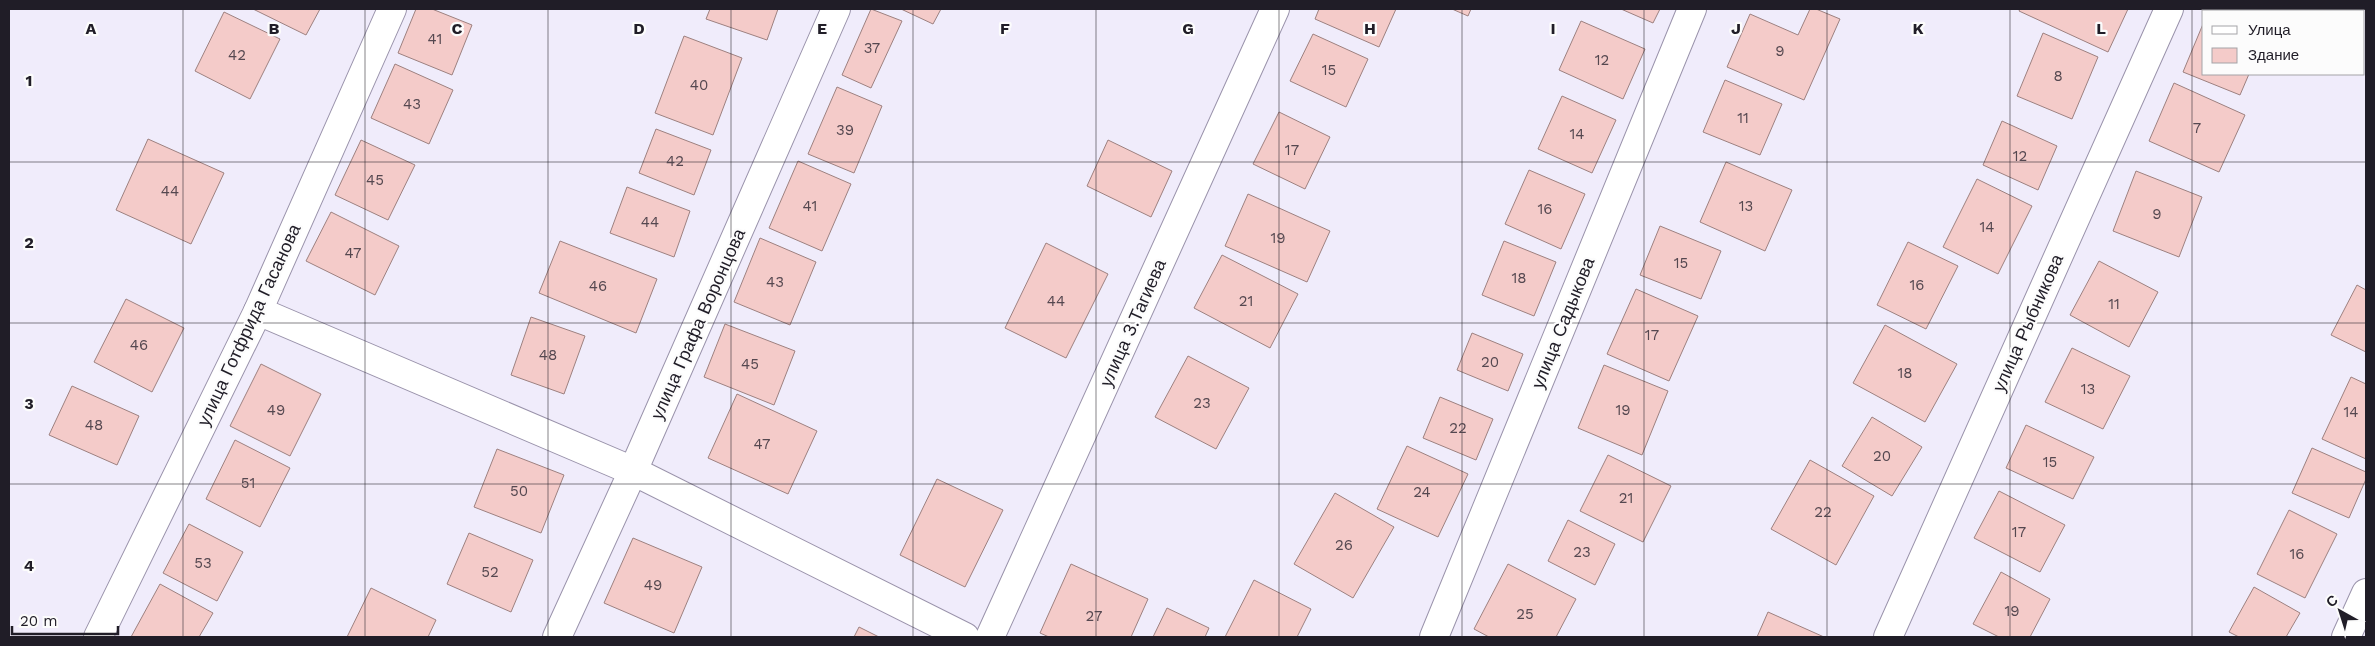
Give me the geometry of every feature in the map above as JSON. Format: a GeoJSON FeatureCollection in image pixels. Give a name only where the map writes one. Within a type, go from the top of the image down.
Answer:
{"type":"FeatureCollection","features":[{"type":"Feature","properties":{"kind":"street","name":"улица Готфрида Гасанова"},"geometry":{"type":"LineString","coordinates":[[98,637],[258,311],[392,9]]}},
{"type":"Feature","properties":{"kind":"street","name":"улица Графа Воронцова"},"geometry":{"type":"LineString","coordinates":[[557,637],[633,471],[836,9]]}},
{"type":"Feature","properties":{"kind":"street","name":"улица З.Тагиева"},"geometry":{"type":"LineString","coordinates":[[990,637],[1275,9]]}},
{"type":"Feature","properties":{"kind":"street","name":"улица Садыкова"},"geometry":{"type":"LineString","coordinates":[[1434,637],[1692,9]]}},
{"type":"Feature","properties":{"kind":"street","name":"улица Рыбникова"},"geometry":{"type":"LineString","coordinates":[[1888,637],[2169,9]]}},
{"type":"Feature","properties":{"kind":"street"},"geometry":{"type":"LineString","coordinates":[[258,311],[633,471],[965,637]]}},
{"type":"Feature","properties":{"kind":"street"},"geometry":{"type":"LineString","coordinates":[[2346,637],[2366,593]]}},
{"type":"Feature","properties":{"kind":"building"},"geometry":{"type":"Polygon","coordinates":[[[253,9],[320,9],[306,35],[253,9]]]}},
{"type":"Feature","properties":{"kind":"building"},"geometry":{"type":"Polygon","coordinates":[[[416,9],[432,9],[472,25],[452,75],[398,53],[416,9]]]}},
{"type":"Feature","properties":{"kind":"building"},"geometry":{"type":"Polygon","coordinates":[[[710,9],[778,9],[767,40],[706,19],[710,9]]]}},
{"type":"Feature","properties":{"kind":"building"},"geometry":{"type":"Polygon","coordinates":[[[871,9],[902,21],[871,88],[842,75],[871,9]]]}},
{"type":"Feature","properties":{"kind":"building"},"geometry":{"type":"Polygon","coordinates":[[[901,9],[941,9],[933,24],[901,9]]]}},
{"type":"Feature","properties":{"kind":"building"},"geometry":{"type":"Polygon","coordinates":[[[1319,9],[1396,9],[1379,47],[1315,19],[1319,9]]]}},
{"type":"Feature","properties":{"kind":"building"},"geometry":{"type":"Polygon","coordinates":[[[1452,9],[1471,9],[1468,16],[1452,9]]]}},
{"type":"Feature","properties":{"kind":"building"},"geometry":{"type":"Polygon","coordinates":[[[1621,9],[1660,9],[1653,23],[1621,9]]]}},
{"type":"Feature","properties":{"kind":"building"},"geometry":{"type":"Polygon","coordinates":[[[1810,9],[1816,9],[1840,19],[1804,100],[1727,67],[1750,14],[1798,35],[1810,9]]]}},
{"type":"Feature","properties":{"kind":"building"},"geometry":{"type":"Polygon","coordinates":[[[2020,9],[2128,9],[2108,52],[2019,11],[2020,9]]]}},
{"type":"Feature","properties":{"kind":"building"},"geometry":{"type":"Polygon","coordinates":[[[2209,9],[2278,9],[2278,10],[2209,9]]]}},
{"type":"Feature","properties":{"kind":"building"},"geometry":{"type":"Polygon","coordinates":[[[224,12],[280,39],[250,99],[195,71],[224,12]]]}},
{"type":"Feature","properties":{"kind":"building"},"geometry":{"type":"Polygon","coordinates":[[[1581,21],[1645,49],[1623,99],[1559,70],[1581,21]]]}},
{"type":"Feature","properties":{"kind":"building"},"geometry":{"type":"Polygon","coordinates":[[[2202,26],[2202,75],[2249,75],[2240,95],[2183,72],[2202,26]]]}},
{"type":"Feature","properties":{"kind":"building"},"geometry":{"type":"Polygon","coordinates":[[[2043,33],[2098,57],[2072,119],[2017,96],[2043,33]]]}},
{"type":"Feature","properties":{"kind":"building"},"geometry":{"type":"Polygon","coordinates":[[[1313,34],[1368,59],[1346,107],[1290,81],[1313,34]]]}},
{"type":"Feature","properties":{"kind":"building"},"geometry":{"type":"Polygon","coordinates":[[[684,36],[742,58],[713,135],[655,113],[684,36]]]}},
{"type":"Feature","properties":{"kind":"building"},"geometry":{"type":"Polygon","coordinates":[[[395,64],[453,90],[429,144],[371,118],[395,64]]]}},
{"type":"Feature","properties":{"kind":"building"},"geometry":{"type":"Polygon","coordinates":[[[1725,80],[1782,104],[1760,155],[1703,132],[1725,80]]]}},
{"type":"Feature","properties":{"kind":"building"},"geometry":{"type":"Polygon","coordinates":[[[2174,83],[2245,115],[2219,172],[2149,141],[2174,83]]]}},
{"type":"Feature","properties":{"kind":"building"},"geometry":{"type":"Polygon","coordinates":[[[837,87],[882,106],[854,173],[808,154],[837,87]]]}},
{"type":"Feature","properties":{"kind":"building"},"geometry":{"type":"Polygon","coordinates":[[[1562,96],[1616,120],[1592,173],[1538,149],[1562,96]]]}},
{"type":"Feature","properties":{"kind":"building"},"geometry":{"type":"Polygon","coordinates":[[[1279,112],[1330,137],[1305,189],[1253,164],[1279,112]]]}},
{"type":"Feature","properties":{"kind":"building"},"geometry":{"type":"Polygon","coordinates":[[[2002,121],[2057,146],[2038,190],[1983,165],[2002,121]]]}},
{"type":"Feature","properties":{"kind":"building"},"geometry":{"type":"Polygon","coordinates":[[[656,129],[711,150],[694,195],[639,173],[656,129]]]}},
{"type":"Feature","properties":{"kind":"building"},"geometry":{"type":"Polygon","coordinates":[[[148,139],[224,173],[191,244],[116,210],[148,139]]]}},
{"type":"Feature","properties":{"kind":"building"},"geometry":{"type":"Polygon","coordinates":[[[361,140],[415,165],[388,220],[335,195],[361,140]]]}},
{"type":"Feature","properties":{"kind":"building"},"geometry":{"type":"Polygon","coordinates":[[[1108,140],[1172,171],[1151,217],[1087,186],[1108,140]]]}},
{"type":"Feature","properties":{"kind":"building"},"geometry":{"type":"Polygon","coordinates":[[[798,161],[851,184],[822,251],[769,228],[798,161]]]}},
{"type":"Feature","properties":{"kind":"building"},"geometry":{"type":"Polygon","coordinates":[[[1726,162],[1792,190],[1765,251],[1700,222],[1726,162]]]}},
{"type":"Feature","properties":{"kind":"building"},"geometry":{"type":"Polygon","coordinates":[[[1529,170],[1585,194],[1561,249],[1505,224],[1529,170]]]}},
{"type":"Feature","properties":{"kind":"building"},"geometry":{"type":"Polygon","coordinates":[[[2136,171],[2202,197],[2179,257],[2113,231],[2136,171]]]}},
{"type":"Feature","properties":{"kind":"building"},"geometry":{"type":"Polygon","coordinates":[[[1977,179],[2032,206],[1998,274],[1943,247],[1977,179]]]}},
{"type":"Feature","properties":{"kind":"building"},"geometry":{"type":"Polygon","coordinates":[[[627,187],[690,211],[674,257],[610,233],[627,187]]]}},
{"type":"Feature","properties":{"kind":"building"},"geometry":{"type":"Polygon","coordinates":[[[1248,194],[1330,231],[1307,282],[1225,246],[1248,194]]]}},
{"type":"Feature","properties":{"kind":"building"},"geometry":{"type":"Polygon","coordinates":[[[331,212],[399,246],[375,295],[306,261],[331,212]]]}},
{"type":"Feature","properties":{"kind":"building"},"geometry":{"type":"Polygon","coordinates":[[[1660,226],[1721,251],[1701,299],[1640,275],[1660,226]]]}},
{"type":"Feature","properties":{"kind":"building"},"geometry":{"type":"Polygon","coordinates":[[[760,238],[816,262],[790,325],[734,302],[760,238]]]}},
{"type":"Feature","properties":{"kind":"building"},"geometry":{"type":"Polygon","coordinates":[[[560,241],[657,279],[636,333],[539,293],[560,241]]]}},
{"type":"Feature","properties":{"kind":"building"},"geometry":{"type":"Polygon","coordinates":[[[1504,241],[1556,262],[1534,316],[1482,295],[1504,241]]]}},
{"type":"Feature","properties":{"kind":"building"},"geometry":{"type":"Polygon","coordinates":[[[1908,242],[1958,266],[1926,329],[1877,305],[1908,242]]]}},
{"type":"Feature","properties":{"kind":"building"},"geometry":{"type":"Polygon","coordinates":[[[1046,243],[1108,274],[1066,358],[1005,328],[1046,243]]]}},
{"type":"Feature","properties":{"kind":"building"},"geometry":{"type":"Polygon","coordinates":[[[1222,255],[1298,294],[1270,348],[1194,308],[1222,255]]]}},
{"type":"Feature","properties":{"kind":"building"},"geometry":{"type":"Polygon","coordinates":[[[2099,261],[2158,292],[2129,347],[2070,315],[2099,261]]]}},
{"type":"Feature","properties":{"kind":"building"},"geometry":{"type":"Polygon","coordinates":[[[2357,285],[2366,290],[2366,352],[2331,335],[2357,285]]]}},
{"type":"Feature","properties":{"kind":"building"},"geometry":{"type":"Polygon","coordinates":[[[1636,289],[1698,316],[1669,381],[1607,354],[1636,289]]]}},
{"type":"Feature","properties":{"kind":"building"},"geometry":{"type":"Polygon","coordinates":[[[126,299],[184,328],[152,392],[94,362],[126,299]]]}},
{"type":"Feature","properties":{"kind":"building"},"geometry":{"type":"Polygon","coordinates":[[[531,317],[585,336],[564,394],[511,375],[531,317]]]}},
{"type":"Feature","properties":{"kind":"building"},"geometry":{"type":"Polygon","coordinates":[[[725,324],[795,351],[774,405],[704,377],[725,324]]]}},
{"type":"Feature","properties":{"kind":"building"},"geometry":{"type":"Polygon","coordinates":[[[1885,325],[1957,364],[1925,422],[1853,383],[1885,325]]]}},
{"type":"Feature","properties":{"kind":"building"},"geometry":{"type":"Polygon","coordinates":[[[1472,333],[1523,354],[1508,391],[1457,370],[1472,333]]]}},
{"type":"Feature","properties":{"kind":"building"},"geometry":{"type":"Polygon","coordinates":[[[2072,348],[2130,376],[2103,429],[2045,402],[2072,348]]]}},
{"type":"Feature","properties":{"kind":"building"},"geometry":{"type":"Polygon","coordinates":[[[1188,356],[1249,388],[1216,449],[1155,417],[1188,356]]]}},
{"type":"Feature","properties":{"kind":"building"},"geometry":{"type":"Polygon","coordinates":[[[261,364],[321,394],[290,456],[230,426],[261,364]]]}},
{"type":"Feature","properties":{"kind":"building"},"geometry":{"type":"Polygon","coordinates":[[[1604,365],[1668,391],[1642,455],[1578,428],[1604,365]]]}},
{"type":"Feature","properties":{"kind":"building"},"geometry":{"type":"Polygon","coordinates":[[[2351,377],[2366,384],[2366,459],[2322,439],[2351,377]]]}},
{"type":"Feature","properties":{"kind":"building"},"geometry":{"type":"Polygon","coordinates":[[[72,386],[139,416],[117,465],[49,435],[72,386]]]}},
{"type":"Feature","properties":{"kind":"building"},"geometry":{"type":"Polygon","coordinates":[[[737,394],[817,431],[788,494],[708,458],[737,394]]]}},
{"type":"Feature","properties":{"kind":"building"},"geometry":{"type":"Polygon","coordinates":[[[1440,397],[1493,419],[1476,460],[1423,438],[1440,397]]]}},
{"type":"Feature","properties":{"kind":"building"},"geometry":{"type":"Polygon","coordinates":[[[1872,417],[1922,447],[1892,496],[1842,466],[1872,417]]]}},
{"type":"Feature","properties":{"kind":"building"},"geometry":{"type":"Polygon","coordinates":[[[2026,425],[2094,457],[2073,499],[2006,468],[2026,425]]]}},
{"type":"Feature","properties":{"kind":"building"},"geometry":{"type":"Polygon","coordinates":[[[235,440],[290,468],[260,527],[206,499],[235,440]]]}},
{"type":"Feature","properties":{"kind":"building"},"geometry":{"type":"Polygon","coordinates":[[[1407,446],[1468,474],[1438,537],[1377,509],[1407,446]]]}},
{"type":"Feature","properties":{"kind":"building"},"geometry":{"type":"Polygon","coordinates":[[[2312,448],[2366,472],[2366,479],[2349,518],[2292,493],[2312,448]]]}},
{"type":"Feature","properties":{"kind":"building"},"geometry":{"type":"Polygon","coordinates":[[[497,449],[564,475],[541,533],[474,507],[497,449]]]}},
{"type":"Feature","properties":{"kind":"building"},"geometry":{"type":"Polygon","coordinates":[[[1608,455],[1671,486],[1643,542],[1580,511],[1608,455]]]}},
{"type":"Feature","properties":{"kind":"building"},"geometry":{"type":"Polygon","coordinates":[[[1810,460],[1874,496],[1836,565],[1771,529],[1810,460]]]}},
{"type":"Feature","properties":{"kind":"building"},"geometry":{"type":"Polygon","coordinates":[[[937,479],[1003,510],[965,587],[900,555],[937,479]]]}},
{"type":"Feature","properties":{"kind":"building"},"geometry":{"type":"Polygon","coordinates":[[[1999,491],[2065,525],[2040,572],[1974,538],[1999,491]]]}},
{"type":"Feature","properties":{"kind":"building"},"geometry":{"type":"Polygon","coordinates":[[[1335,493],[1394,527],[1353,598],[1294,564],[1335,493]]]}},
{"type":"Feature","properties":{"kind":"building"},"geometry":{"type":"Polygon","coordinates":[[[2289,510],[2337,534],[2305,598],[2257,574],[2289,510]]]}},
{"type":"Feature","properties":{"kind":"building"},"geometry":{"type":"Polygon","coordinates":[[[1568,520],[1615,544],[1595,585],[1548,561],[1568,520]]]}},
{"type":"Feature","properties":{"kind":"building"},"geometry":{"type":"Polygon","coordinates":[[[189,524],[243,552],[217,601],[163,573],[189,524]]]}},
{"type":"Feature","properties":{"kind":"building"},"geometry":{"type":"Polygon","coordinates":[[[469,533],[533,560],[511,612],[447,584],[469,533]]]}},
{"type":"Feature","properties":{"kind":"building"},"geometry":{"type":"Polygon","coordinates":[[[633,538],[702,567],[674,633],[604,603],[633,538]]]}},
{"type":"Feature","properties":{"kind":"building"},"geometry":{"type":"Polygon","coordinates":[[[1071,564],[1148,599],[1131,637],[1049,637],[1040,633],[1071,564]]]}},
{"type":"Feature","properties":{"kind":"building"},"geometry":{"type":"Polygon","coordinates":[[[1508,564],[1576,599],[1556,637],[1489,637],[1474,629],[1508,564]]]}},
{"type":"Feature","properties":{"kind":"building"},"geometry":{"type":"Polygon","coordinates":[[[2001,572],[2050,599],[2030,637],[1999,637],[1973,624],[2001,572]]]}},
{"type":"Feature","properties":{"kind":"building"},"geometry":{"type":"Polygon","coordinates":[[[1254,580],[1311,609],[1297,637],[1225,637],[1254,580]]]}},
{"type":"Feature","properties":{"kind":"building"},"geometry":{"type":"Polygon","coordinates":[[[160,584],[213,613],[199,637],[131,637],[160,584]]]}},
{"type":"Feature","properties":{"kind":"building"},"geometry":{"type":"Polygon","coordinates":[[[2254,587],[2300,613],[2286,637],[2239,637],[2229,632],[2254,587]]]}},
{"type":"Feature","properties":{"kind":"building"},"geometry":{"type":"Polygon","coordinates":[[[371,588],[436,620],[428,637],[347,637],[371,588]]]}},
{"type":"Feature","properties":{"kind":"building"},"geometry":{"type":"Polygon","coordinates":[[[1167,608],[1209,628],[1205,637],[1153,637],[1167,608]]]}},
{"type":"Feature","properties":{"kind":"building"},"geometry":{"type":"Polygon","coordinates":[[[1768,612],[1824,637],[1757,637],[1768,612]]]}},
{"type":"Feature","properties":{"kind":"building"},"geometry":{"type":"Polygon","coordinates":[[[859,627],[879,637],[854,637],[859,627]]]}}]}
